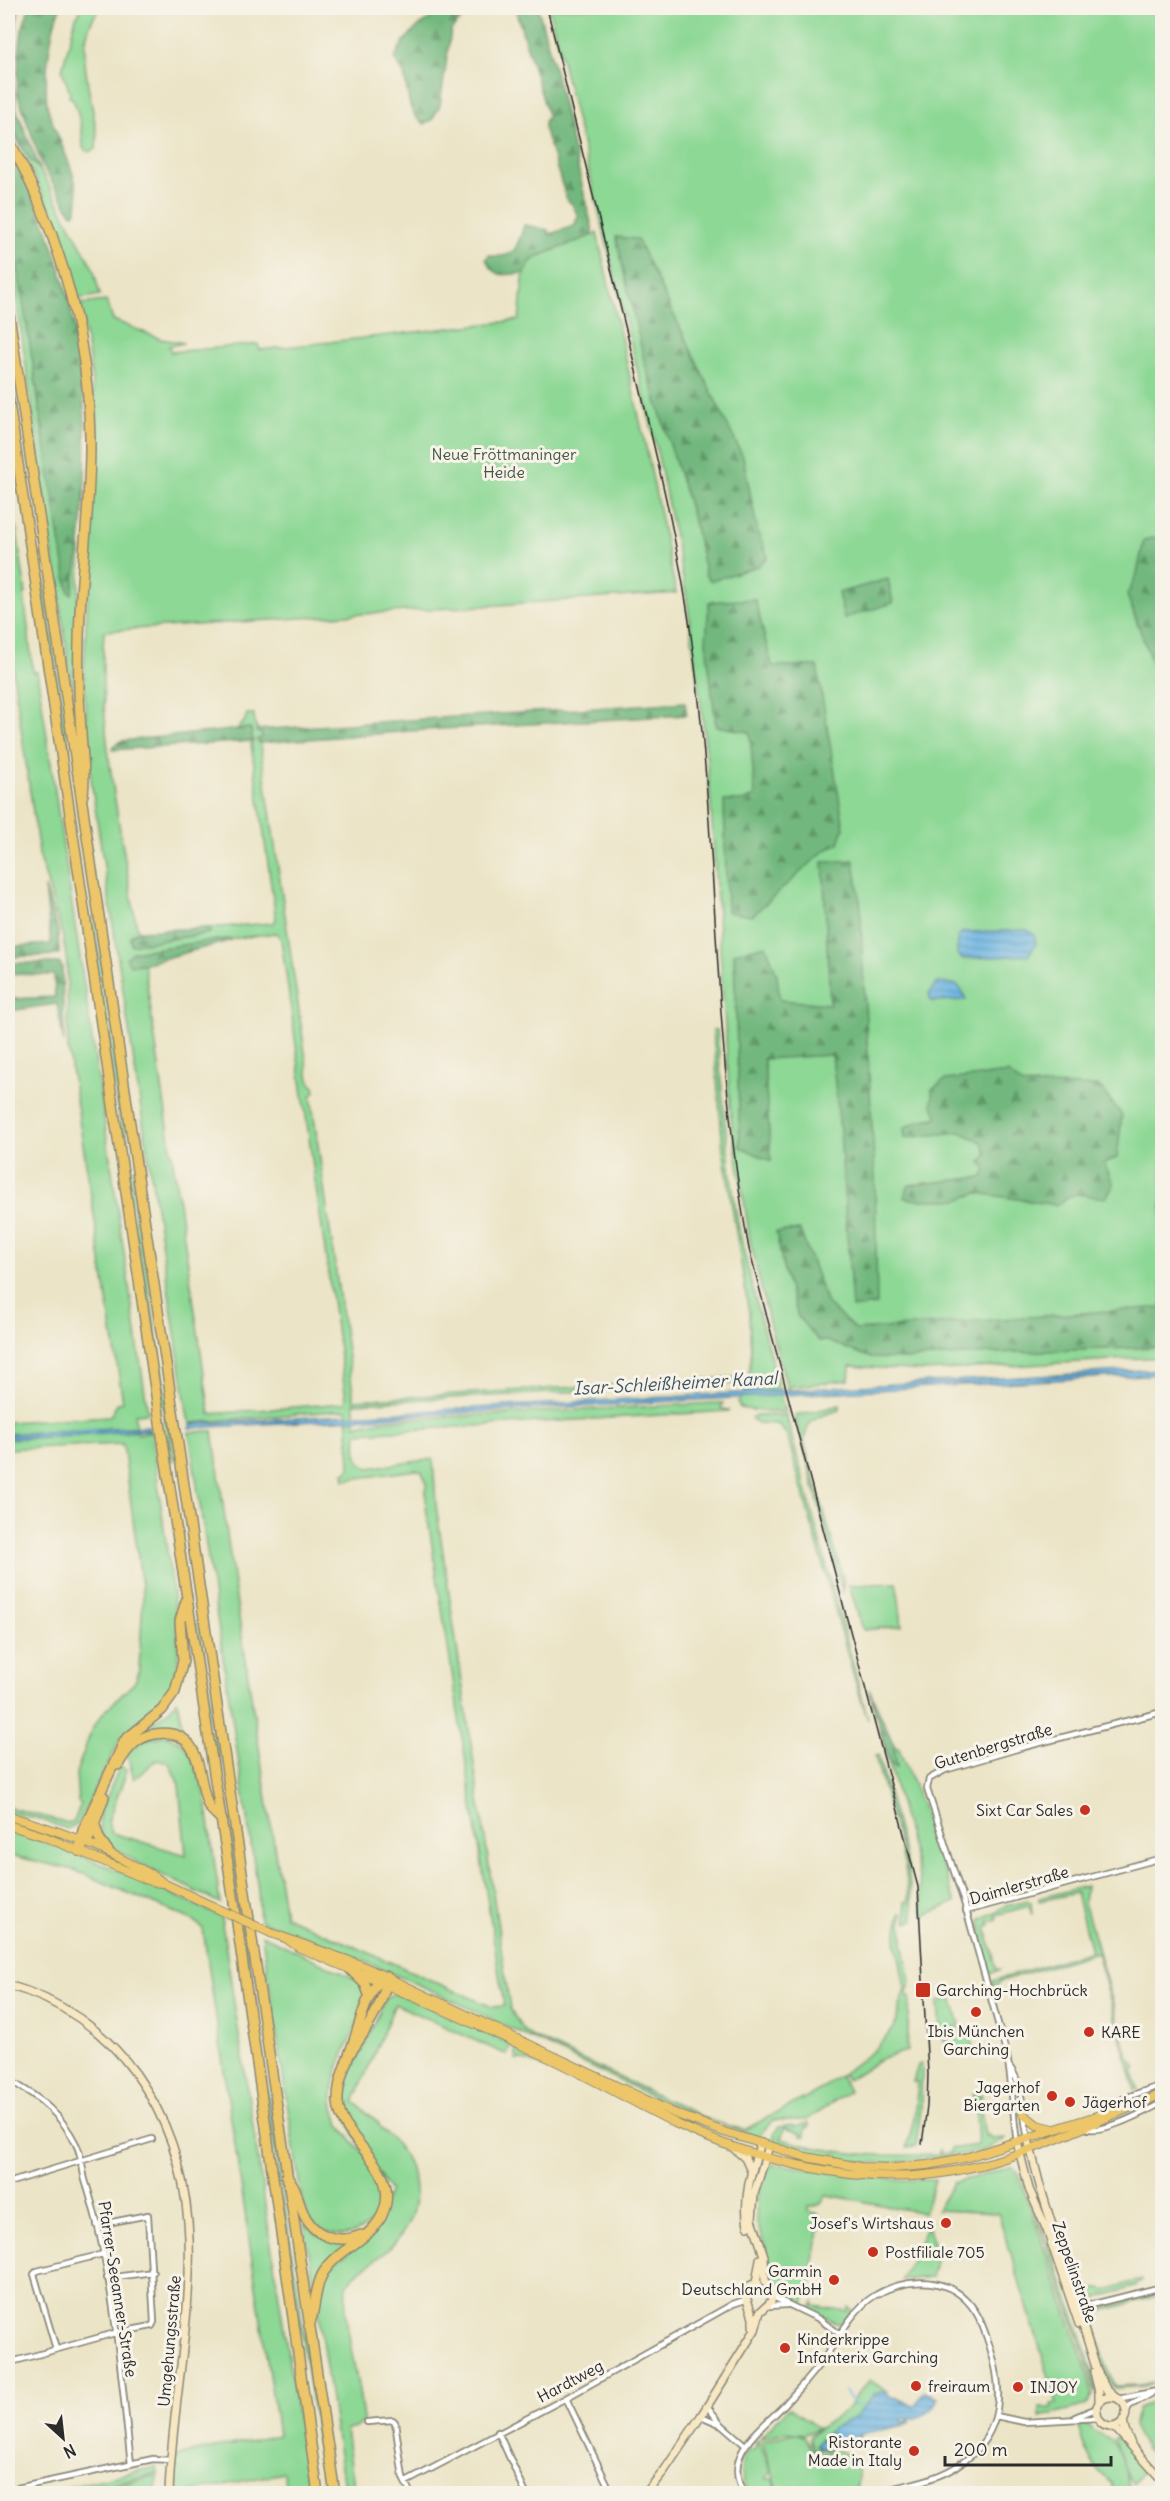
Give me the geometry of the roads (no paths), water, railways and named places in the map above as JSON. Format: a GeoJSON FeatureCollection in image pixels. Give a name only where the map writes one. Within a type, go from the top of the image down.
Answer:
{"type":"FeatureCollection","features":[{"type":"Feature","properties":{"kind":"highway"},"geometry":{"type":"LineString","coordinates":[[8,138],[38,200],[62,264],[76,319],[87,393],[89,468],[78,663],[78,700],[86,780],[82,807]]}},
{"type":"Feature","properties":{"kind":"highway"},"geometry":{"type":"LineString","coordinates":[[8,308],[308,2327],[335,2493]]}},
{"type":"Feature","properties":{"kind":"highway"},"geometry":{"type":"LineString","coordinates":[[8,396],[222,1821],[318,2493]]}},
{"type":"Feature","properties":{"kind":"highway"},"geometry":{"type":"LineString","coordinates":[[79,1851],[125,1740],[162,1710],[176,1692],[183,1661],[180,1621],[187,1599]]}},
{"type":"Feature","properties":{"kind":"highway"},"geometry":{"type":"LineString","coordinates":[[83,1841],[95,1823],[116,1768],[128,1748],[137,1741],[160,1733],[177,1737],[194,1751],[200,1766],[209,1806],[222,1821]]}},
{"type":"Feature","properties":{"kind":"highway"},"geometry":{"type":"LineString","coordinates":[[95,1823],[99,1838],[109,1852]]}},
{"type":"Feature","properties":{"kind":"highway"},"geometry":{"type":"LineString","coordinates":[[350,1969],[365,1984],[370,1997]]}},
{"type":"Feature","properties":{"kind":"highway"},"geometry":{"type":"LineString","coordinates":[[308,2327],[315,2310],[318,2284],[323,2274],[335,2259],[369,2232],[383,2213],[386,2193],[376,2165],[351,2136],[339,2112],[338,2091],[370,1997],[384,1981]]}},
{"type":"Feature","properties":{"kind":"highway"},"geometry":{"type":"LineString","coordinates":[[351,2052],[366,2030],[384,1981]]}},
{"type":"Feature","properties":{"kind":"highway"},"geometry":{"type":"LineString","coordinates":[[286,2175],[296,2187],[301,2210],[317,2232],[326,2237],[344,2240],[369,2232]]}},
{"type":"Feature","properties":{"kind":"main road"},"geometry":{"type":"LineString","coordinates":[[8,1816],[109,1852],[164,1883],[212,1906],[271,1933],[332,1953],[384,1981],[674,2113],[765,2145],[833,2163],[893,2168],[953,2161],[1140,2103]]}},
{"type":"Feature","properties":{"kind":"main road"},"geometry":{"type":"LineString","coordinates":[[8,1825],[43,1836],[153,1882],[164,1883]]}},
{"type":"Feature","properties":{"kind":"main road"},"geometry":{"type":"LineString","coordinates":[[287,1939],[298,1947],[384,1981]]}},
{"type":"Feature","properties":{"kind":"main road"},"geometry":{"type":"LineString","coordinates":[[518,2041],[679,2125],[761,2155],[833,2171],[892,2176],[924,2175],[958,2170],[1019,2153],[1085,2128],[1162,2094]]}},
{"type":"Feature","properties":{"kind":"main road"},"geometry":{"type":"LineString","coordinates":[[1023,2114],[1037,2126],[1055,2130]]}},
{"type":"Feature","properties":{"kind":"street","name":"Gutenbergstraße"},"geometry":{"type":"LineString","coordinates":[[966,1911],[927,1789],[929,1779],[945,1770],[1020,1748],[1162,1712]]}},
{"type":"Feature","properties":{"kind":"street","name":"Daimlerstraße"},"geometry":{"type":"LineString","coordinates":[[1028,2139],[1015,2074],[1009,2066],[966,1911],[1162,1858]]}},
{"type":"Feature","properties":{"kind":"street","name":"Umgehungsstraße"},"geometry":{"type":"LineString","coordinates":[[8,1984],[66,2009],[113,2047],[127,2062],[155,2103],[176,2152],[187,2210],[190,2272],[169,2493]]}},
{"type":"Feature","properties":{"kind":"street","name":"Daimlerstraße"},"geometry":{"type":"LineString","coordinates":[[1009,2066],[1008,2074],[1013,2092],[1017,2142]]}},
{"type":"Feature","properties":{"kind":"street","name":"Pfarrer-Seeanner-Straße"},"geometry":{"type":"LineString","coordinates":[[8,2080],[40,2099],[54,2113],[77,2145],[103,2254],[131,2463]]}},
{"type":"Feature","properties":{"kind":"street"},"geometry":{"type":"LineString","coordinates":[[1104,2113],[1108,2107],[1124,2099],[1162,2085]]}},
{"type":"Feature","properties":{"kind":"street"},"geometry":{"type":"LineString","coordinates":[[1085,2128],[1098,2129],[1109,2126],[1162,2103]]}},
{"type":"Feature","properties":{"kind":"street"},"geometry":{"type":"LineString","coordinates":[[8,2183],[152,2139]]}},
{"type":"Feature","properties":{"kind":"street","name":"Zeppelinstraße"},"geometry":{"type":"LineString","coordinates":[[1028,2139],[1090,2357],[1099,2392],[1098,2405]]}},
{"type":"Feature","properties":{"kind":"street","name":"Zeppelinstraße"},"geometry":{"type":"LineString","coordinates":[[1017,2142],[1029,2189],[1047,2230],[1097,2371],[1106,2389],[1117,2398]]}},
{"type":"Feature","properties":{"kind":"street"},"geometry":{"type":"LineString","coordinates":[[728,2143],[745,2158],[751,2171]]}},
{"type":"Feature","properties":{"kind":"street"},"geometry":{"type":"LineString","coordinates":[[756,2283],[760,2256],[746,2215],[751,2171],[765,2145]]}},
{"type":"Feature","properties":{"kind":"street"},"geometry":{"type":"LineString","coordinates":[[761,2155],[751,2206],[753,2228],[764,2256],[766,2285],[775,2298],[819,2319],[841,2335]]}},
{"type":"Feature","properties":{"kind":"street"},"geometry":{"type":"LineString","coordinates":[[8,2362],[115,2333],[152,2326],[154,2322],[153,2272],[148,2215],[97,2225]]}},
{"type":"Feature","properties":{"kind":"street"},"geometry":{"type":"LineString","coordinates":[[1047,2230],[1055,2234]]}},
{"type":"Feature","properties":{"kind":"street"},"geometry":{"type":"LineString","coordinates":[[56,2349],[34,2274],[37,2271],[103,2254]]}},
{"type":"Feature","properties":{"kind":"street"},"geometry":{"type":"LineString","coordinates":[[107,2278],[153,2272]]}},
{"type":"Feature","properties":{"kind":"street"},"geometry":{"type":"LineString","coordinates":[[744,2493],[738,2483],[736,2469],[745,2445],[806,2380],[867,2301],[891,2288],[920,2282],[949,2287],[973,2308],[981,2323],[998,2376],[996,2416],[981,2445],[954,2468],[931,2478],[868,2493]]}},
{"type":"Feature","properties":{"kind":"street"},"geometry":{"type":"LineString","coordinates":[[752,2334],[753,2317],[747,2303],[747,2289],[756,2283],[766,2285]]}},
{"type":"Feature","properties":{"kind":"street","name":"Zeppelinstraße"},"geometry":{"type":"LineString","coordinates":[[1076,2308],[1162,2287]]}},
{"type":"Feature","properties":{"kind":"street"},"geometry":{"type":"LineString","coordinates":[[645,2493],[664,2471],[756,2330],[772,2292]]}},
{"type":"Feature","properties":{"kind":"street"},"geometry":{"type":"LineString","coordinates":[[747,2303],[755,2310],[789,2306]]}},
{"type":"Feature","properties":{"kind":"street","name":"Hardtweg"},"geometry":{"type":"LineString","coordinates":[[406,2482],[566,2398],[733,2304],[747,2303]]}},
{"type":"Feature","properties":{"kind":"street"},"geometry":{"type":"LineString","coordinates":[[1072,2418],[1098,2405],[1106,2397],[1117,2398],[1162,2390]]}},
{"type":"Feature","properties":{"kind":"street"},"geometry":{"type":"LineString","coordinates":[[1109,2427],[1117,2426],[1130,2406],[1153,2392]]}},
{"type":"Feature","properties":{"kind":"street"},"geometry":{"type":"LineString","coordinates":[[566,2398],[612,2493]]}},
{"type":"Feature","properties":{"kind":"street"},"geometry":{"type":"LineString","coordinates":[[1117,2398],[1124,2406],[1125,2430],[1132,2446]]}},
{"type":"Feature","properties":{"kind":"street"},"geometry":{"type":"LineString","coordinates":[[1098,2405],[1098,2418],[1104,2426],[1117,2430],[1162,2480]]}},
{"type":"Feature","properties":{"kind":"street"},"geometry":{"type":"LineString","coordinates":[[707,2406],[722,2425],[745,2445]]}},
{"type":"Feature","properties":{"kind":"street"},"geometry":{"type":"LineString","coordinates":[[701,2416],[722,2425]]}},
{"type":"Feature","properties":{"kind":"street"},"geometry":{"type":"LineString","coordinates":[[996,2416],[1024,2422],[1098,2418]]}},
{"type":"Feature","properties":{"kind":"street"},"geometry":{"type":"LineString","coordinates":[[367,2422],[393,2420],[395,2422],[403,2478],[411,2493]]}},
{"type":"Feature","properties":{"kind":"street"},"geometry":{"type":"LineString","coordinates":[[498,2433],[526,2493]]}},
{"type":"Feature","properties":{"kind":"street"},"geometry":{"type":"LineString","coordinates":[[8,2490],[131,2463],[153,2459],[171,2460]]}},
{"type":"Feature","properties":{"kind":"water"},"geometry":{"type":"Polygon","coordinates":[[[1027,930],[1034,934],[1036,944],[1028,955],[962,959],[957,954],[958,936],[963,932],[1027,930]]]}},
{"type":"Feature","properties":{"kind":"water"},"geometry":{"type":"Polygon","coordinates":[[[936,983],[955,984],[961,989],[966,1000],[931,1001],[929,994],[936,983]]]}},
{"type":"Feature","properties":{"kind":"water"},"geometry":{"type":"Polygon","coordinates":[[[1162,1369],[1162,1374],[190,1428],[190,1424],[1162,1369]]]}},
{"type":"Feature","properties":{"kind":"water"},"geometry":{"type":"Polygon","coordinates":[[[149,1426],[149,1430],[8,1439],[8,1434],[149,1426]]]}},
{"type":"Feature","properties":{"kind":"water"},"geometry":{"type":"Polygon","coordinates":[[[888,2391],[887,2394],[914,2407],[924,2392],[938,2397],[931,2410],[920,2417],[910,2419],[910,2423],[906,2424],[908,2419],[903,2418],[904,2425],[860,2434],[861,2437],[834,2446],[818,2447],[817,2443],[833,2428],[857,2416],[874,2394],[888,2391]]]}},
{"type":"Feature","properties":{"kind":"waterway"},"geometry":{"type":"LineString","coordinates":[[845,2391],[854,2406],[863,2407]]}},
{"type":"Feature","properties":{"kind":"railway"},"geometry":{"type":"LineString","coordinates":[[547,8],[657,459],[688,612],[708,800],[728,1100],[749,1249],[918,1887],[928,2074],[922,2144]]}},
{"type":"Feature","properties":{"kind":"place","name":"Sixt Car Sales"},"geometry":{"type":"Point","coordinates":[1085,1810]}},
{"type":"Feature","properties":{"kind":"place","name":"Garching-Hochbrück"},"geometry":{"type":"Point","coordinates":[923,1990]}},
{"type":"Feature","properties":{"kind":"place","name":"Ibis München Garching"},"geometry":{"type":"Point","coordinates":[976,2012]}},
{"type":"Feature","properties":{"kind":"place","name":"KARE"},"geometry":{"type":"Point","coordinates":[1089,2032]}},
{"type":"Feature","properties":{"kind":"place","name":"Jagerhof Biergarten"},"geometry":{"type":"Point","coordinates":[1052,2096]}},
{"type":"Feature","properties":{"kind":"place","name":"Jägerhof"},"geometry":{"type":"Point","coordinates":[1070,2102]}},
{"type":"Feature","properties":{"kind":"place","name":"Josef's Wirtshaus"},"geometry":{"type":"Point","coordinates":[946,2223]}},
{"type":"Feature","properties":{"kind":"place","name":"Postfiliale 705"},"geometry":{"type":"Point","coordinates":[873,2252]}},
{"type":"Feature","properties":{"kind":"place","name":"Garmin Deutschland GmbH"},"geometry":{"type":"Point","coordinates":[834,2280]}},
{"type":"Feature","properties":{"kind":"place","name":"Kinderkrippe Infanterix Garching"},"geometry":{"type":"Point","coordinates":[785,2348]}},
{"type":"Feature","properties":{"kind":"place","name":"freiraum"},"geometry":{"type":"Point","coordinates":[916,2386]}},
{"type":"Feature","properties":{"kind":"place","name":"INJOY"},"geometry":{"type":"Point","coordinates":[1018,2387]}},
{"type":"Feature","properties":{"kind":"place","name":"Ristorante Made in Italy"},"geometry":{"type":"Point","coordinates":[914,2451]}},
{"type":"Feature","properties":{"kind":"park label","name":"Neue Fröttmaninger Heide"},"geometry":{"type":"Point","coordinates":[504,463]}},
{"type":"Feature","properties":{"kind":"water label","name":"Isar-Schleißheimer Kanal"},"geometry":{"type":"Point","coordinates":[675,1383]}}]}
